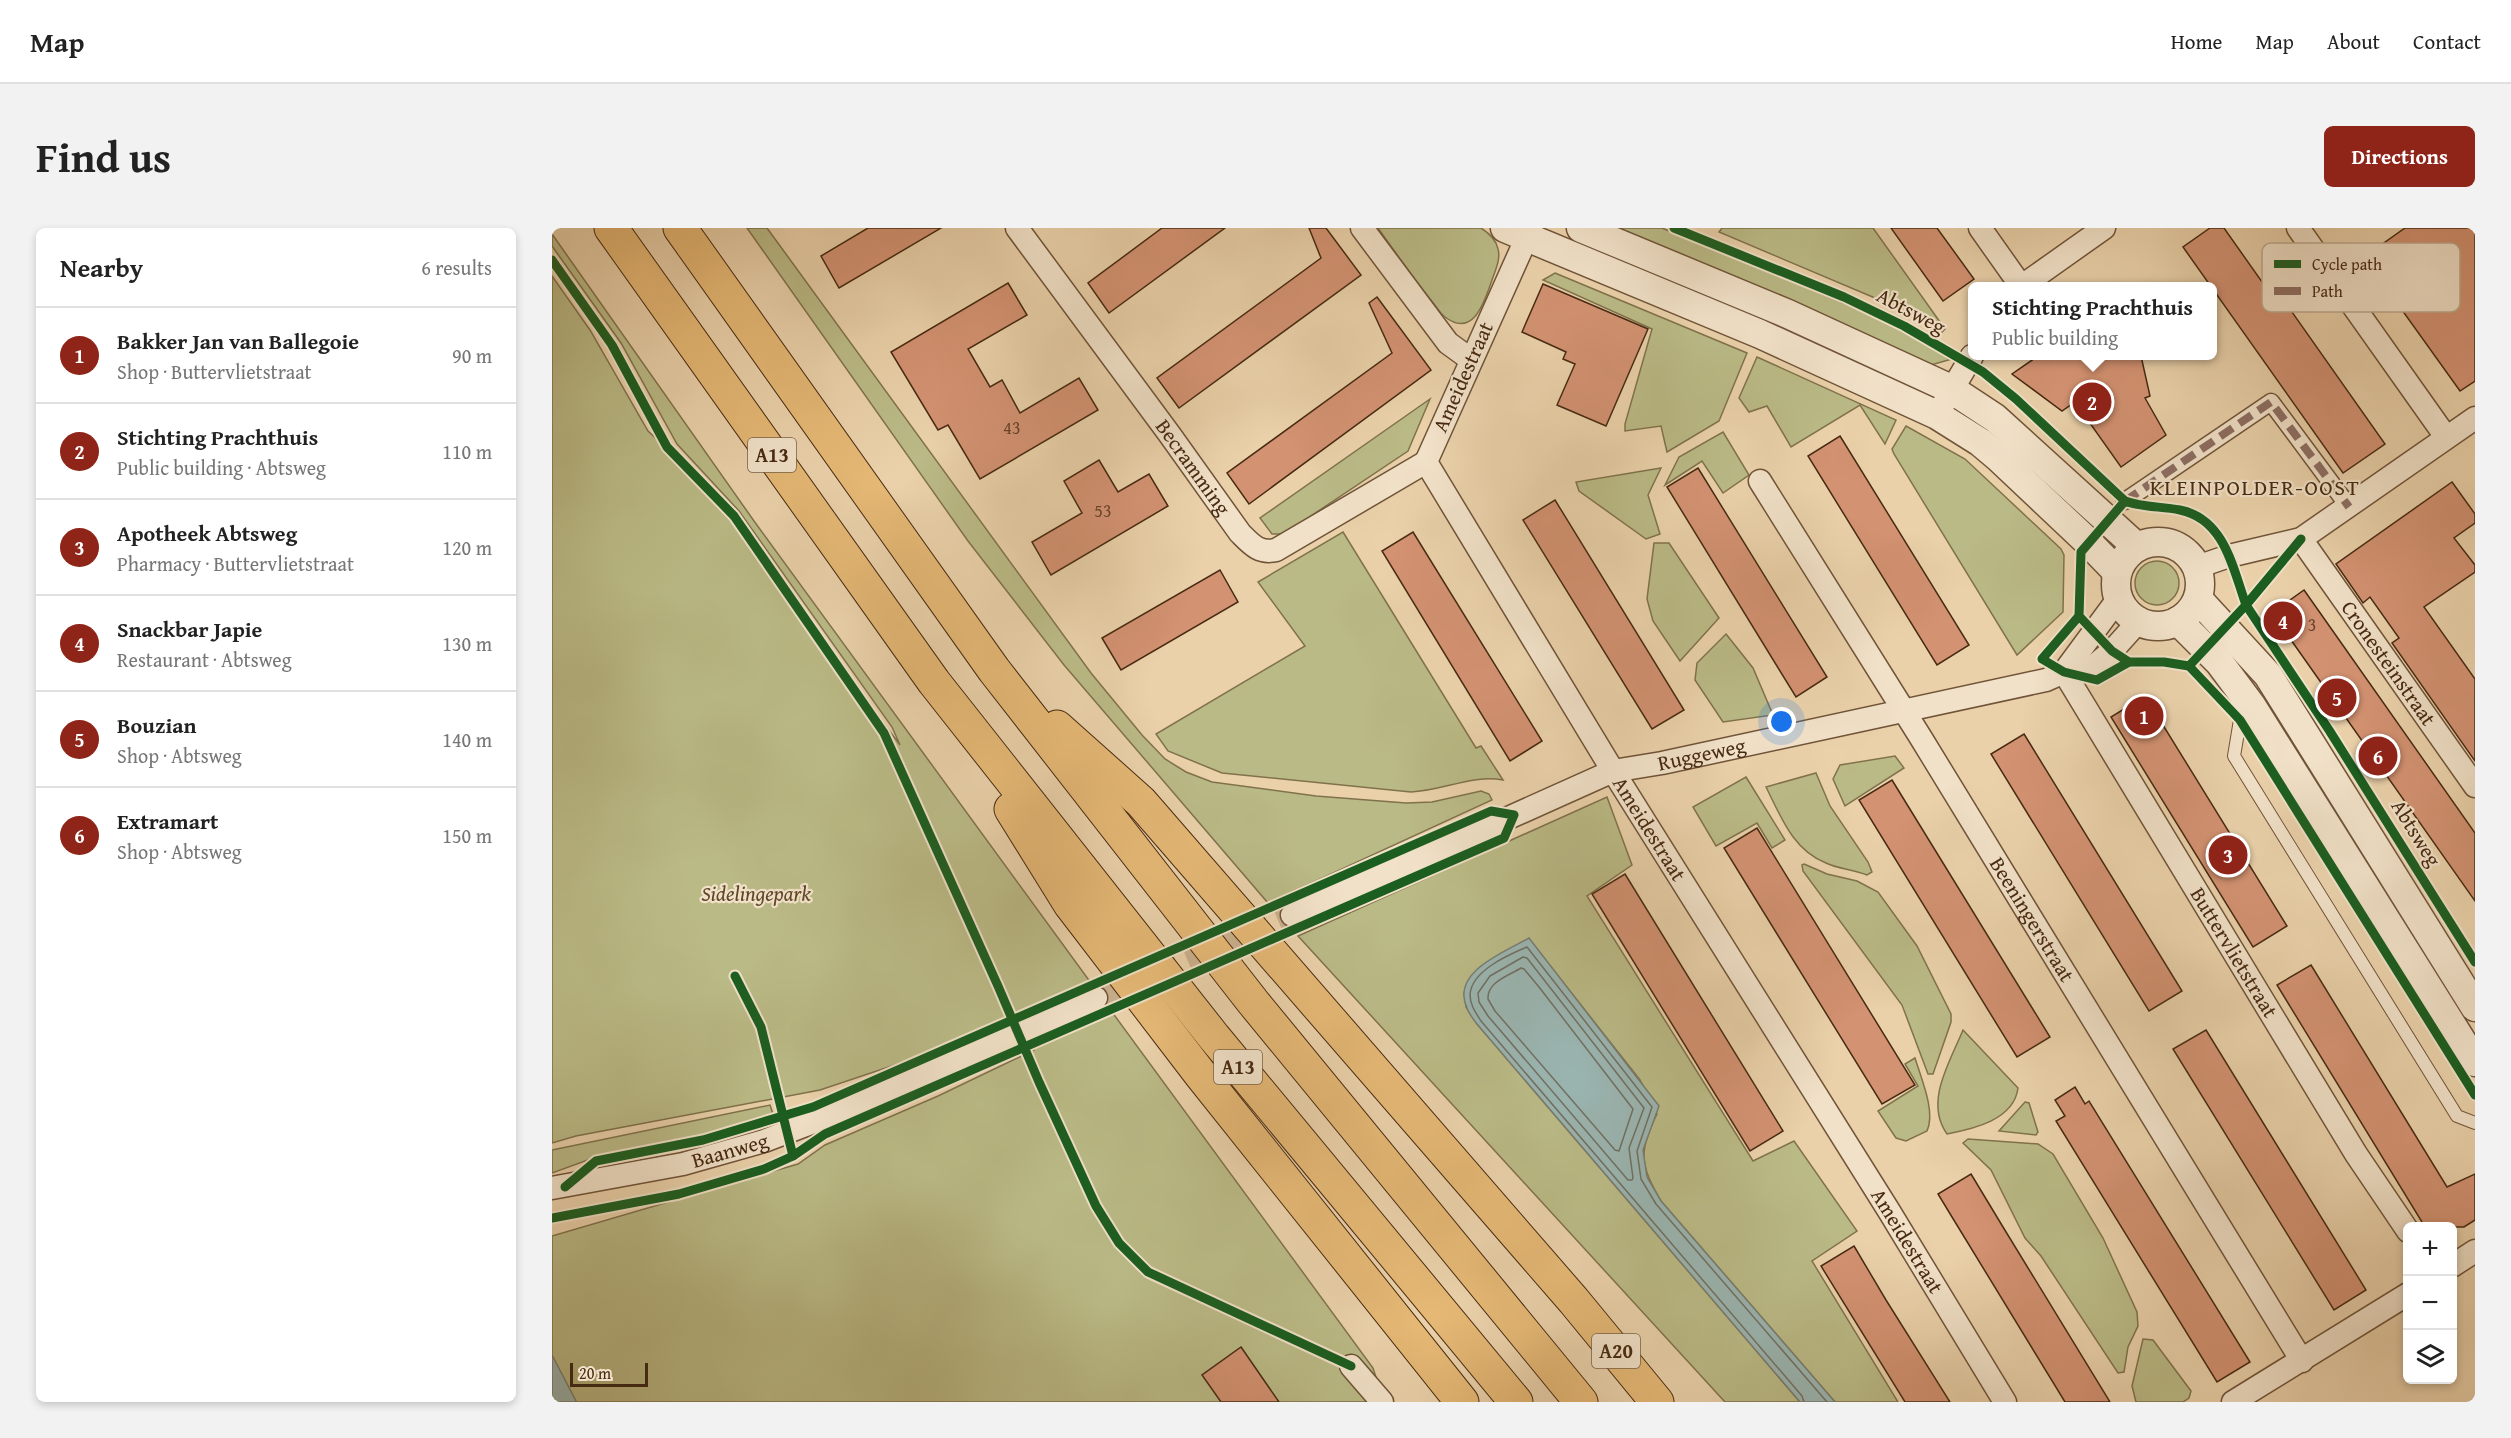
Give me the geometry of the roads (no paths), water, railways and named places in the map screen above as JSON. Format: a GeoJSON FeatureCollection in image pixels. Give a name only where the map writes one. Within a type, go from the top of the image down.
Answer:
{"type":"FeatureCollection","features":[{"type":"Feature","properties":{"kind":"highway","name":"A13"},"geometry":{"type":"LineString","coordinates":[[611,228],[933,682],[1214,1036],[1516,1402]]}},
{"type":"Feature","properties":{"kind":"highway","name":"A13"},"geometry":{"type":"LineString","coordinates":[[680,228],[994,670],[1253,1002],[1581,1402]]}},
{"type":"Feature","properties":{"kind":"highway","name":"A13"},"geometry":{"type":"LineString","coordinates":[[994,670],[1142,802],[1574,1301],[1672,1402]]}},
{"type":"Feature","properties":{"kind":"highway","name":"A13"},"geometry":{"type":"LineString","coordinates":[[933,682],[1070,904],[1215,1093],[1462,1402]]}},
{"type":"Feature","properties":{"kind":"highway","name":"A20"},"geometry":{"type":"LineString","coordinates":[[1574,1301],[1658,1402]]}},
{"type":"Feature","properties":{"kind":"street","name":"Becramming"},"geometry":{"type":"LineString","coordinates":[[1017,228],[1240,533],[1254,547],[1266,552],[1276,550],[1426,462]]}},
{"type":"Feature","properties":{"kind":"street"},"geometry":{"type":"LineString","coordinates":[[1362,228],[1448,343],[1470,359]]}},
{"type":"Feature","properties":{"kind":"street"},"geometry":{"type":"LineString","coordinates":[[1581,228],[1788,314],[1951,389],[1995,418],[2137,547]]}},
{"type":"Feature","properties":{"kind":"street"},"geometry":{"type":"LineString","coordinates":[[1980,228],[2019,282]]}},
{"type":"Feature","properties":{"kind":"street"},"geometry":{"type":"LineString","coordinates":[[2028,282],[2104,228]]}},
{"type":"Feature","properties":{"kind":"street"},"geometry":{"type":"LineString","coordinates":[[2298,228],[2309,243]]}},
{"type":"Feature","properties":{"kind":"street","name":"Ameidestraat"},"geometry":{"type":"LineString","coordinates":[[1521,232],[1426,462],[1613,771],[1889,1211],[2005,1402]]}},
{"type":"Feature","properties":{"kind":"street"},"geometry":{"type":"LineString","coordinates":[[1521,232],[1760,334],[1937,415],[1980,442],[2089,543],[2117,585],[2126,612],[2139,622],[2158,627],[2178,621],[2190,612],[2198,599],[2200,583],[2197,567],[2189,555],[2171,544],[2157,542],[2137,547],[2124,558],[2117,585],[2064,672]]}},
{"type":"Feature","properties":{"kind":"street"},"geometry":{"type":"LineString","coordinates":[[2357,312],[2446,437]]}},
{"type":"Feature","properties":{"kind":"street"},"geometry":{"type":"LineString","coordinates":[[1937,415],[1969,360]]}},
{"type":"Feature","properties":{"kind":"street"},"geometry":{"type":"LineString","coordinates":[[2125,501],[2271,402],[2349,507]]}},
{"type":"Feature","properties":{"kind":"street"},"geometry":{"type":"LineString","coordinates":[[2197,567],[2229,556],[2301,539],[2475,419]]}},
{"type":"Feature","properties":{"kind":"street","name":"Beeningerstraat"},"geometry":{"type":"LineString","coordinates":[[1760,481],[1904,711],[2302,1361]]}},
{"type":"Feature","properties":{"kind":"street","name":"Cronesteinstraat"},"geometry":{"type":"LineString","coordinates":[[2301,539],[2475,786]]}},
{"type":"Feature","properties":{"kind":"street","name":"Abtsweg"},"geometry":{"type":"LineString","coordinates":[[2198,599],[2268,675],[2475,1007]]}},
{"type":"Feature","properties":{"kind":"street"},"geometry":{"type":"LineString","coordinates":[[2178,621],[2219,662],[2251,705],[2475,1062]]}},
{"type":"Feature","properties":{"kind":"street","name":"Ruggeweg"},"geometry":{"type":"LineString","coordinates":[[1292,915],[1613,771],[1662,763],[2046,680],[2064,672],[2094,666],[2112,651],[2139,622]]}},
{"type":"Feature","properties":{"kind":"street","name":"Buttervlietstraat"},"geometry":{"type":"LineString","coordinates":[[2064,672],[2356,1154],[2403,1224]]}},
{"type":"Feature","properties":{"kind":"street","name":"Baanweg"},"geometry":{"type":"LineString","coordinates":[[552,1188],[682,1164],[764,1141],[837,1113],[1096,998]]}},
{"type":"Feature","properties":{"kind":"street"},"geometry":{"type":"LineString","coordinates":[[2457,1263],[2475,1251]]}},
{"type":"Feature","properties":{"kind":"street"},"geometry":{"type":"LineString","coordinates":[[2233,1402],[2403,1297]]}},
{"type":"Feature","properties":{"kind":"street"},"geometry":{"type":"LineString","coordinates":[[1351,1366],[1382,1402]]}},
{"type":"Feature","properties":{"kind":"lane"},"geometry":{"type":"LineString","coordinates":[[2251,705],[2240,720],[2234,756],[2457,1116],[2475,1122]]}},
{"type":"Feature","properties":{"kind":"water"},"geometry":{"type":"Polygon","coordinates":[[[1529,938],[1659,1106],[1643,1150],[1647,1177],[1661,1201],[1835,1402],[1800,1402],[1471,1016],[1464,995],[1466,984],[1473,974],[1494,957],[1529,938]]]}},
{"type":"Feature","properties":{"kind":"water"},"geometry":{"type":"Polygon","coordinates":[[[552,1355],[576,1401],[576,1402],[552,1402],[552,1355]]]}},
{"type":"Feature","properties":{"kind":"tunnel"},"geometry":{"type":"LineString","coordinates":[[1096,998],[1292,915]]}},
{"type":"Feature","properties":{"kind":"place","name":"Stichting Prachthuis"},"geometry":{"type":"Point","coordinates":[2092,402]}},
{"type":"Feature","properties":{"kind":"place","name":"Snackbar Japie"},"geometry":{"type":"Point","coordinates":[2283,621]}},
{"type":"Feature","properties":{"kind":"place","name":"Bouzian"},"geometry":{"type":"Point","coordinates":[2337,698]}},
{"type":"Feature","properties":{"kind":"place","name":"Bakker Jan van Ballegoie"},"geometry":{"type":"Point","coordinates":[2144,716]}},
{"type":"Feature","properties":{"kind":"place","name":"Extramart"},"geometry":{"type":"Point","coordinates":[2378,756]}},
{"type":"Feature","properties":{"kind":"place","name":"Apotheek Abtsweg"},"geometry":{"type":"Point","coordinates":[2228,855]}},
{"type":"Feature","properties":{"kind":"district","name":"KLEINPOLDER-OOST"},"geometry":{"type":"Point","coordinates":[2255,487]}},
{"type":"Feature","properties":{"kind":"park label","name":"Sidelingepark"},"geometry":{"type":"Point","coordinates":[756,894]}}]}
